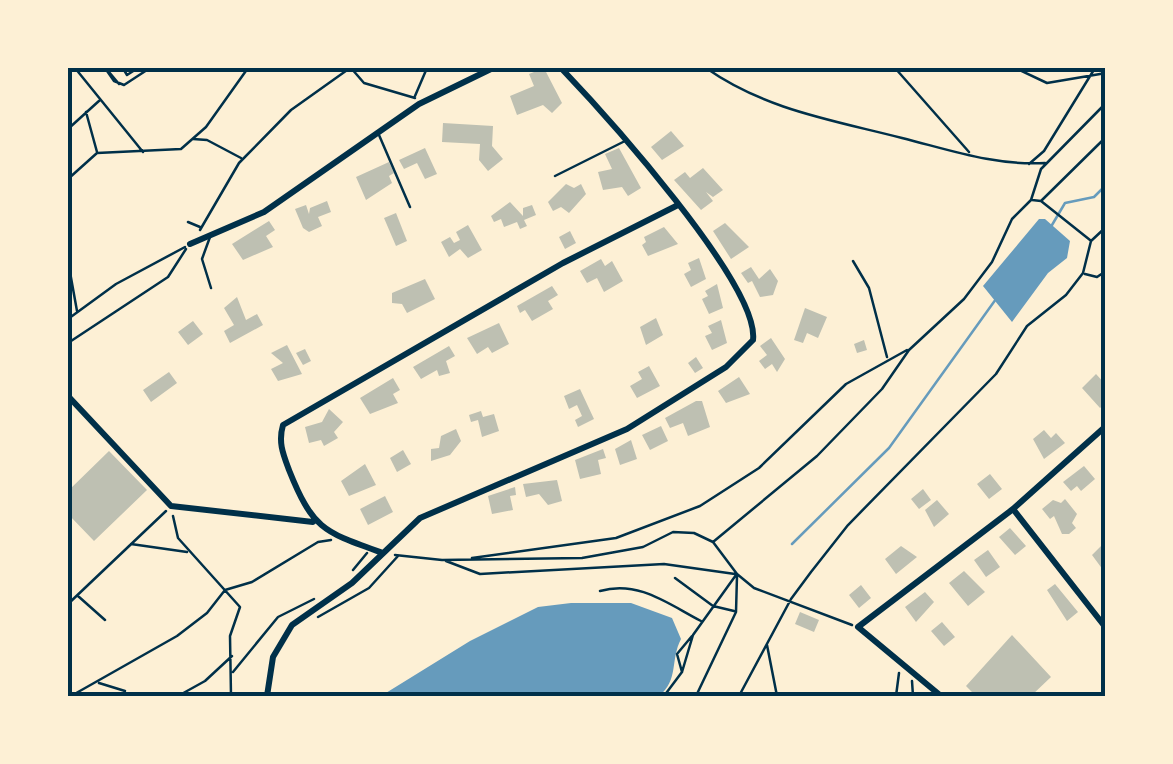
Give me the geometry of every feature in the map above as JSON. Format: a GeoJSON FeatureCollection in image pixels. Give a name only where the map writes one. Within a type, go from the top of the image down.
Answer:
{"type":"FeatureCollection","features":[{"type":"Feature","properties":{"kind":"street"},"geometry":{"type":"LineString","coordinates":[[190,244],[264,212],[378,134],[417,100],[492,68]]}},
{"type":"Feature","properties":{"kind":"street"},"geometry":{"type":"LineString","coordinates":[[268,696],[273,657],[292,625],[352,583],[420,518],[627,430],[744,352],[753,340],[752,318],[678,205],[627,140],[561,68]]}},
{"type":"Feature","properties":{"kind":"street"},"geometry":{"type":"LineString","coordinates":[[384,553],[340,538],[314,522],[306,512],[282,451],[283,425],[563,263],[678,205]]}},
{"type":"Feature","properties":{"kind":"street"},"geometry":{"type":"LineString","coordinates":[[68,396],[171,506],[314,522]]}},
{"type":"Feature","properties":{"kind":"street"},"geometry":{"type":"LineString","coordinates":[[941,696],[858,627],[1012,509],[1106,426]]}},
{"type":"Feature","properties":{"kind":"street"},"geometry":{"type":"LineString","coordinates":[[1012,509],[1106,628]]}},
{"type":"Feature","properties":{"kind":"lane"},"geometry":{"type":"LineString","coordinates":[[378,134],[410,207]]}},
{"type":"Feature","properties":{"kind":"lane"},"geometry":{"type":"LineString","coordinates":[[555,176],[627,140]]}},
{"type":"Feature","properties":{"kind":"lane"},"geometry":{"type":"LineString","coordinates":[[210,236],[202,259],[211,288]]}},
{"type":"Feature","properties":{"kind":"path"},"geometry":{"type":"LineString","coordinates":[[74,68],[144,153]]}},
{"type":"Feature","properties":{"kind":"path"},"geometry":{"type":"LineString","coordinates":[[124,70],[127,75],[138,68]]}},
{"type":"Feature","properties":{"kind":"path"},"geometry":{"type":"LineString","coordinates":[[107,70],[119,84],[150,68]]}},
{"type":"Feature","properties":{"kind":"path"},"geometry":{"type":"LineString","coordinates":[[77,312],[72,281],[69,177],[97,153],[180,149],[206,127],[248,68]]}},
{"type":"Feature","properties":{"kind":"path"},"geometry":{"type":"LineString","coordinates":[[68,343],[168,277],[242,160],[291,110],[351,68],[364,83],[417,100],[427,68]]}},
{"type":"Feature","properties":{"kind":"path"},"geometry":{"type":"LineString","coordinates":[[706,68],[749,94],[797,113],[1007,166],[1046,162]]}},
{"type":"Feature","properties":{"kind":"path"},"geometry":{"type":"LineString","coordinates":[[895,68],[971,154]]}},
{"type":"Feature","properties":{"kind":"path"},"geometry":{"type":"LineString","coordinates":[[1015,68],[1047,83],[1106,74]]}},
{"type":"Feature","properties":{"kind":"path"},"geometry":{"type":"LineString","coordinates":[[1030,164],[1044,151],[1095,68]]}},
{"type":"Feature","properties":{"kind":"path"},"geometry":{"type":"LineString","coordinates":[[68,128],[102,98]]}},
{"type":"Feature","properties":{"kind":"path"},"geometry":{"type":"LineString","coordinates":[[712,542],[818,456],[882,389],[909,350],[964,299],[992,262],[1012,219],[1031,200],[1032,186],[1046,162],[1106,103]]}},
{"type":"Feature","properties":{"kind":"path"},"geometry":{"type":"LineString","coordinates":[[86,112],[97,153]]}},
{"type":"Feature","properties":{"kind":"path"},"geometry":{"type":"LineString","coordinates":[[1041,202],[1106,137]]}},
{"type":"Feature","properties":{"kind":"path"},"geometry":{"type":"LineString","coordinates":[[192,139],[207,140],[242,160]]}},
{"type":"Feature","properties":{"kind":"path"},"geometry":{"type":"LineString","coordinates":[[1031,200],[1054,210],[1091,240]]}},
{"type":"Feature","properties":{"kind":"path"},"geometry":{"type":"LineString","coordinates":[[188,222],[201,228]]}},
{"type":"Feature","properties":{"kind":"path"},"geometry":{"type":"LineString","coordinates":[[749,696],[740,694],[790,599],[848,525],[996,374],[1027,326],[1066,295],[1084,274],[1091,240],[1106,227]]}},
{"type":"Feature","properties":{"kind":"path"},"geometry":{"type":"LineString","coordinates":[[68,319],[116,284],[190,244]]}},
{"type":"Feature","properties":{"kind":"path"},"geometry":{"type":"LineString","coordinates":[[853,261],[870,288],[887,358]]}},
{"type":"Feature","properties":{"kind":"path"},"geometry":{"type":"LineString","coordinates":[[1084,274],[1097,278],[1106,271]]}},
{"type":"Feature","properties":{"kind":"path"},"geometry":{"type":"LineString","coordinates":[[68,274],[72,281]]}},
{"type":"Feature","properties":{"kind":"path"},"geometry":{"type":"LineString","coordinates":[[462,560],[616,538],[700,506],[759,468],[846,384],[887,358],[909,350]]}},
{"type":"Feature","properties":{"kind":"path"},"geometry":{"type":"LineString","coordinates":[[68,604],[171,506]]}},
{"type":"Feature","properties":{"kind":"path"},"geometry":{"type":"LineString","coordinates":[[171,506],[178,538],[240,607],[230,636],[231,696]]}},
{"type":"Feature","properties":{"kind":"path"},"geometry":{"type":"LineString","coordinates":[[384,553],[442,560],[582,558],[644,548],[673,532],[694,533],[712,542],[737,574],[754,588],[858,627]]}},
{"type":"Feature","properties":{"kind":"path"},"geometry":{"type":"LineString","coordinates":[[71,696],[177,636],[206,613],[225,590],[252,582],[318,542],[340,538]]}},
{"type":"Feature","properties":{"kind":"path"},"geometry":{"type":"LineString","coordinates":[[130,544],[158,551],[188,552]]}},
{"type":"Feature","properties":{"kind":"path"},"geometry":{"type":"LineString","coordinates":[[292,625],[330,612],[369,588],[400,555]]}},
{"type":"Feature","properties":{"kind":"path"},"geometry":{"type":"LineString","coordinates":[[442,560],[480,574],[664,564],[737,574]]}},
{"type":"Feature","properties":{"kind":"path"},"geometry":{"type":"LineString","coordinates":[[682,672],[677,654],[737,574]]}},
{"type":"Feature","properties":{"kind":"path"},"geometry":{"type":"LineString","coordinates":[[696,696],[736,612],[737,574]]}},
{"type":"Feature","properties":{"kind":"path"},"geometry":{"type":"LineString","coordinates":[[675,578],[714,606],[736,612]]}},
{"type":"Feature","properties":{"kind":"path"},"geometry":{"type":"LineString","coordinates":[[600,591],[618,586],[660,597],[702,622]]}},
{"type":"Feature","properties":{"kind":"path"},"geometry":{"type":"LineString","coordinates":[[76,595],[105,620]]}},
{"type":"Feature","properties":{"kind":"path"},"geometry":{"type":"LineString","coordinates":[[664,696],[682,672],[693,635]]}},
{"type":"Feature","properties":{"kind":"path"},"geometry":{"type":"LineString","coordinates":[[767,644],[777,696]]}},
{"type":"Feature","properties":{"kind":"path"},"geometry":{"type":"LineString","coordinates":[[178,696],[205,681],[233,655]]}},
{"type":"Feature","properties":{"kind":"path"},"geometry":{"type":"LineString","coordinates":[[896,696],[897,658]]}},
{"type":"Feature","properties":{"kind":"path"},"geometry":{"type":"LineString","coordinates":[[98,683],[124,691],[120,696]]}},
{"type":"Feature","properties":{"kind":"water"},"geometry":{"type":"Polygon","coordinates":[[[1039,219],[1045,219],[1070,241],[1067,258],[1048,273],[1012,322],[983,286],[1039,219]]]}},
{"type":"Feature","properties":{"kind":"water"},"geometry":{"type":"Polygon","coordinates":[[[631,603],[672,618],[681,639],[665,690],[659,696],[381,696],[470,641],[538,607],[631,603]]]}},
{"type":"Feature","properties":{"kind":"building"},"geometry":{"type":"Polygon","coordinates":[[[544,68],[562,103],[552,113],[543,105],[517,115],[510,96],[534,86],[529,74],[544,68]]]}},
{"type":"Feature","properties":{"kind":"building"},"geometry":{"type":"Polygon","coordinates":[[[443,123],[493,126],[492,146],[503,159],[488,171],[479,160],[480,144],[442,142],[443,123]]]}},
{"type":"Feature","properties":{"kind":"building"},"geometry":{"type":"Polygon","coordinates":[[[671,131],[684,146],[662,160],[651,147],[671,131]]]}},
{"type":"Feature","properties":{"kind":"building"},"geometry":{"type":"Polygon","coordinates":[[[425,148],[437,174],[425,179],[417,163],[404,169],[399,160],[425,148]]]}},
{"type":"Feature","properties":{"kind":"building"},"geometry":{"type":"Polygon","coordinates":[[[619,148],[641,188],[628,196],[622,187],[603,190],[598,172],[612,169],[605,154],[619,148]]]}},
{"type":"Feature","properties":{"kind":"building"},"geometry":{"type":"Polygon","coordinates":[[[389,162],[394,173],[389,176],[392,183],[366,200],[356,177],[389,162]]]}},
{"type":"Feature","properties":{"kind":"building"},"geometry":{"type":"Polygon","coordinates":[[[703,168],[723,190],[713,197],[706,192],[713,201],[701,210],[674,180],[685,172],[690,178],[703,168]]]}},
{"type":"Feature","properties":{"kind":"building"},"geometry":{"type":"Polygon","coordinates":[[[566,184],[574,188],[581,184],[586,194],[569,213],[561,207],[553,211],[548,202],[566,184]]]}},
{"type":"Feature","properties":{"kind":"building"},"geometry":{"type":"Polygon","coordinates":[[[327,201],[331,212],[318,217],[322,226],[309,232],[303,228],[295,209],[306,205],[309,214],[310,208],[327,201]]]}},
{"type":"Feature","properties":{"kind":"building"},"geometry":{"type":"Polygon","coordinates":[[[510,202],[523,216],[523,208],[532,205],[536,215],[524,220],[527,226],[520,229],[517,222],[504,227],[501,219],[494,222],[491,216],[510,202]]]}},
{"type":"Feature","properties":{"kind":"building"},"geometry":{"type":"Polygon","coordinates":[[[396,213],[407,241],[396,246],[384,218],[396,213]]]}},
{"type":"Feature","properties":{"kind":"building"},"geometry":{"type":"Polygon","coordinates":[[[269,221],[275,230],[266,236],[273,247],[243,260],[232,244],[269,221]]]}},
{"type":"Feature","properties":{"kind":"building"},"geometry":{"type":"Polygon","coordinates":[[[725,223],[749,247],[731,259],[713,231],[725,223]]]}},
{"type":"Feature","properties":{"kind":"building"},"geometry":{"type":"Polygon","coordinates":[[[468,225],[482,250],[468,258],[460,249],[449,257],[441,242],[450,237],[454,243],[460,240],[456,232],[468,225]]]}},
{"type":"Feature","properties":{"kind":"building"},"geometry":{"type":"Polygon","coordinates":[[[664,227],[678,244],[648,256],[642,245],[646,242],[644,237],[664,227]]]}},
{"type":"Feature","properties":{"kind":"building"},"geometry":{"type":"Polygon","coordinates":[[[570,231],[576,243],[565,249],[559,237],[570,231]]]}},
{"type":"Feature","properties":{"kind":"building"},"geometry":{"type":"Polygon","coordinates":[[[699,258],[706,279],[691,287],[684,274],[691,270],[688,263],[699,258]]]}},
{"type":"Feature","properties":{"kind":"building"},"geometry":{"type":"Polygon","coordinates":[[[601,259],[605,266],[612,261],[623,281],[604,292],[597,278],[587,283],[580,271],[601,259]]]}},
{"type":"Feature","properties":{"kind":"building"},"geometry":{"type":"Polygon","coordinates":[[[751,267],[759,279],[770,269],[778,281],[773,295],[760,297],[752,281],[748,283],[741,273],[751,267]]]}},
{"type":"Feature","properties":{"kind":"building"},"geometry":{"type":"Polygon","coordinates":[[[425,279],[435,299],[407,313],[402,304],[392,303],[392,293],[425,279]]]}},
{"type":"Feature","properties":{"kind":"building"},"geometry":{"type":"Polygon","coordinates":[[[717,284],[723,308],[709,314],[702,299],[708,296],[705,291],[717,284]]]}},
{"type":"Feature","properties":{"kind":"building"},"geometry":{"type":"Polygon","coordinates":[[[552,286],[558,295],[548,301],[553,309],[532,321],[525,310],[520,313],[517,306],[552,286]]]}},
{"type":"Feature","properties":{"kind":"building"},"geometry":{"type":"Polygon","coordinates":[[[237,297],[246,320],[257,314],[263,325],[230,343],[224,331],[234,325],[224,308],[237,297]]]}},
{"type":"Feature","properties":{"kind":"building"},"geometry":{"type":"Polygon","coordinates":[[[805,308],[827,317],[818,338],[807,333],[803,343],[794,340],[805,308]]]}},
{"type":"Feature","properties":{"kind":"building"},"geometry":{"type":"Polygon","coordinates":[[[656,318],[663,335],[646,345],[640,327],[656,318]]]}},
{"type":"Feature","properties":{"kind":"building"},"geometry":{"type":"Polygon","coordinates":[[[721,320],[727,343],[712,350],[705,336],[712,333],[708,326],[721,320]]]}},
{"type":"Feature","properties":{"kind":"building"},"geometry":{"type":"Polygon","coordinates":[[[193,321],[203,334],[188,345],[178,332],[193,321]]]}},
{"type":"Feature","properties":{"kind":"building"},"geometry":{"type":"Polygon","coordinates":[[[499,323],[509,344],[492,353],[488,347],[477,354],[467,338],[499,323]]]}},
{"type":"Feature","properties":{"kind":"building"},"geometry":{"type":"Polygon","coordinates":[[[771,338],[785,359],[777,372],[772,364],[765,369],[759,361],[767,355],[760,346],[771,338]]]}},
{"type":"Feature","properties":{"kind":"building"},"geometry":{"type":"Polygon","coordinates":[[[864,340],[867,350],[857,353],[854,344],[864,340]]]}},
{"type":"Feature","properties":{"kind":"building"},"geometry":{"type":"Polygon","coordinates":[[[287,345],[302,374],[278,381],[271,369],[283,363],[271,353],[287,345]]]}},
{"type":"Feature","properties":{"kind":"building"},"geometry":{"type":"Polygon","coordinates":[[[449,346],[455,356],[446,361],[450,373],[439,376],[437,370],[421,379],[413,367],[449,346]]]}},
{"type":"Feature","properties":{"kind":"building"},"geometry":{"type":"Polygon","coordinates":[[[305,349],[311,361],[303,365],[296,353],[305,349]]]}},
{"type":"Feature","properties":{"kind":"building"},"geometry":{"type":"Polygon","coordinates":[[[696,357],[703,368],[695,373],[688,363],[696,357]]]}},
{"type":"Feature","properties":{"kind":"building"},"geometry":{"type":"Polygon","coordinates":[[[649,366],[660,386],[637,398],[630,386],[642,379],[638,372],[649,366]]]}},
{"type":"Feature","properties":{"kind":"building"},"geometry":{"type":"Polygon","coordinates":[[[169,372],[177,383],[151,402],[143,390],[169,372]]]}},
{"type":"Feature","properties":{"kind":"building"},"geometry":{"type":"Polygon","coordinates":[[[1096,374],[1106,385],[1106,403],[1100,408],[1082,388],[1096,374]]]}},
{"type":"Feature","properties":{"kind":"building"},"geometry":{"type":"Polygon","coordinates":[[[739,377],[750,394],[726,403],[718,391],[739,377]]]}},
{"type":"Feature","properties":{"kind":"building"},"geometry":{"type":"Polygon","coordinates":[[[393,378],[400,390],[393,394],[398,403],[370,414],[360,398],[393,378]]]}},
{"type":"Feature","properties":{"kind":"building"},"geometry":{"type":"Polygon","coordinates":[[[580,389],[594,419],[578,427],[575,420],[582,416],[577,405],[569,409],[564,396],[580,389]]]}},
{"type":"Feature","properties":{"kind":"building"},"geometry":{"type":"Polygon","coordinates":[[[702,401],[710,427],[688,436],[683,423],[670,428],[665,418],[702,401]]]}},
{"type":"Feature","properties":{"kind":"building"},"geometry":{"type":"Polygon","coordinates":[[[329,409],[343,422],[334,432],[338,438],[324,446],[321,440],[309,443],[305,427],[322,422],[329,409]]]}},
{"type":"Feature","properties":{"kind":"building"},"geometry":{"type":"Polygon","coordinates":[[[481,411],[483,417],[494,414],[499,431],[482,437],[478,420],[471,422],[469,415],[481,411]]]}},
{"type":"Feature","properties":{"kind":"building"},"geometry":{"type":"Polygon","coordinates":[[[661,426],[668,441],[650,450],[642,435],[661,426]]]}},
{"type":"Feature","properties":{"kind":"building"},"geometry":{"type":"Polygon","coordinates":[[[456,429],[461,441],[450,455],[431,461],[431,449],[439,448],[441,436],[456,429]]]}},
{"type":"Feature","properties":{"kind":"building"},"geometry":{"type":"Polygon","coordinates":[[[1044,430],[1051,438],[1056,433],[1065,443],[1044,459],[1033,439],[1044,430]]]}},
{"type":"Feature","properties":{"kind":"building"},"geometry":{"type":"Polygon","coordinates":[[[631,440],[637,459],[620,465],[615,449],[631,440]]]}},
{"type":"Feature","properties":{"kind":"building"},"geometry":{"type":"Polygon","coordinates":[[[603,449],[606,458],[598,460],[601,474],[580,479],[575,460],[603,449]]]}},
{"type":"Feature","properties":{"kind":"building"},"geometry":{"type":"Polygon","coordinates":[[[403,450],[411,464],[397,472],[390,458],[403,450]]]}},
{"type":"Feature","properties":{"kind":"building"},"geometry":{"type":"Polygon","coordinates":[[[109,451],[147,490],[94,541],[68,514],[68,491],[109,451]]]}},
{"type":"Feature","properties":{"kind":"building"},"geometry":{"type":"Polygon","coordinates":[[[365,464],[376,485],[349,496],[341,481],[365,464]]]}},
{"type":"Feature","properties":{"kind":"building"},"geometry":{"type":"Polygon","coordinates":[[[1084,466],[1095,479],[1081,491],[1077,486],[1071,491],[1063,482],[1084,466]]]}},
{"type":"Feature","properties":{"kind":"building"},"geometry":{"type":"Polygon","coordinates":[[[990,474],[1002,489],[989,499],[977,484],[990,474]]]}},
{"type":"Feature","properties":{"kind":"building"},"geometry":{"type":"Polygon","coordinates":[[[557,480],[562,501],[548,505],[539,494],[526,497],[523,484],[557,480]]]}},
{"type":"Feature","properties":{"kind":"building"},"geometry":{"type":"Polygon","coordinates":[[[515,487],[516,495],[510,496],[513,510],[492,514],[488,496],[515,487]]]}},
{"type":"Feature","properties":{"kind":"building"},"geometry":{"type":"Polygon","coordinates":[[[923,489],[931,500],[919,509],[911,499],[923,489]]]}},
{"type":"Feature","properties":{"kind":"building"},"geometry":{"type":"Polygon","coordinates":[[[385,496],[393,512],[368,525],[360,509],[385,496]]]}},
{"type":"Feature","properties":{"kind":"building"},"geometry":{"type":"Polygon","coordinates":[[[1065,499],[1077,514],[1072,523],[1076,528],[1069,534],[1062,534],[1054,516],[1050,519],[1042,509],[1053,500],[1061,503],[1065,499]]]}},
{"type":"Feature","properties":{"kind":"building"},"geometry":{"type":"Polygon","coordinates":[[[937,500],[949,514],[934,527],[925,510],[937,500]]]}},
{"type":"Feature","properties":{"kind":"building"},"geometry":{"type":"Polygon","coordinates":[[[1010,528],[1026,546],[1015,555],[999,537],[1010,528]]]}},
{"type":"Feature","properties":{"kind":"building"},"geometry":{"type":"Polygon","coordinates":[[[1102,545],[1106,548],[1106,574],[1092,555],[1102,545]]]}},
{"type":"Feature","properties":{"kind":"building"},"geometry":{"type":"Polygon","coordinates":[[[901,546],[917,557],[896,574],[885,559],[901,546]]]}},
{"type":"Feature","properties":{"kind":"building"},"geometry":{"type":"Polygon","coordinates":[[[988,550],[1000,567],[986,577],[974,560],[988,550]]]}},
{"type":"Feature","properties":{"kind":"building"},"geometry":{"type":"Polygon","coordinates":[[[964,571],[985,592],[968,606],[949,583],[964,571]]]}},
{"type":"Feature","properties":{"kind":"building"},"geometry":{"type":"Polygon","coordinates":[[[1055,584],[1078,612],[1067,621],[1047,590],[1055,584]]]}},
{"type":"Feature","properties":{"kind":"building"},"geometry":{"type":"Polygon","coordinates":[[[861,585],[871,598],[859,608],[849,595],[861,585]]]}},
{"type":"Feature","properties":{"kind":"building"},"geometry":{"type":"Polygon","coordinates":[[[925,592],[934,602],[916,622],[905,607],[925,592]]]}},
{"type":"Feature","properties":{"kind":"building"},"geometry":{"type":"Polygon","coordinates":[[[800,612],[819,620],[814,632],[795,624],[800,612]]]}},
{"type":"Feature","properties":{"kind":"building"},"geometry":{"type":"Polygon","coordinates":[[[942,622],[955,637],[944,646],[931,631],[942,622]]]}},
{"type":"Feature","properties":{"kind":"building"},"geometry":{"type":"Polygon","coordinates":[[[1012,635],[1051,677],[1031,696],[976,696],[966,686],[1012,635]]]}},
{"type":"Feature","properties":{"kind":"waterway"},"geometry":{"type":"LineString","coordinates":[[1052,225],[1065,203],[1094,197],[1106,185]]}},
{"type":"Feature","properties":{"kind":"waterway"},"geometry":{"type":"LineString","coordinates":[[792,544],[889,448],[996,299]]}}]}
